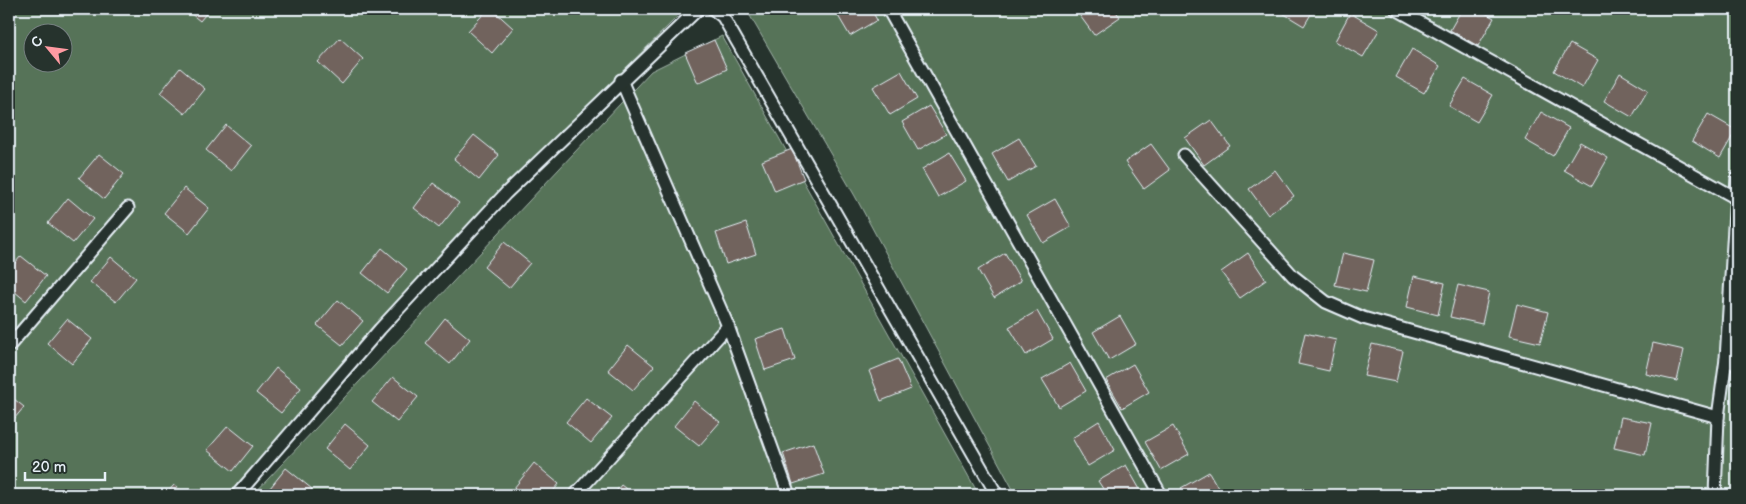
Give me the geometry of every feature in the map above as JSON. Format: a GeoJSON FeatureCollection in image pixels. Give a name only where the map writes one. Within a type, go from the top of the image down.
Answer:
{"type":"FeatureCollection","features":[{"type":"Feature","properties":{"kind":"lane"},"geometry":{"type":"LineString","coordinates":[[237,495],[380,329],[506,194],[622,80],[698,9]]}},
{"type":"Feature","properties":{"kind":"lane"},"geometry":{"type":"LineString","coordinates":[[713,9],[723,17],[728,25],[997,495]]}},
{"type":"Feature","properties":{"kind":"lane"},"geometry":{"type":"LineString","coordinates":[[888,9],[1161,495]]}},
{"type":"Feature","properties":{"kind":"lane"},"geometry":{"type":"LineString","coordinates":[[1396,9],[1736,198]]}},
{"type":"Feature","properties":{"kind":"lane"},"geometry":{"type":"LineString","coordinates":[[622,80],[728,326],[789,495]]}},
{"type":"Feature","properties":{"kind":"lane"},"geometry":{"type":"LineString","coordinates":[[1184,155],[1293,276],[1326,302],[1363,318],[1718,417]]}},
{"type":"Feature","properties":{"kind":"lane"},"geometry":{"type":"LineString","coordinates":[[1715,495],[1718,417],[1726,359],[1737,178]]}},
{"type":"Feature","properties":{"kind":"lane"},"geometry":{"type":"LineString","coordinates":[[9,346],[128,208]]}},
{"type":"Feature","properties":{"kind":"lane"},"geometry":{"type":"LineString","coordinates":[[575,495],[728,326]]}},
{"type":"Feature","properties":{"kind":"lane"},"geometry":{"type":"LineString","coordinates":[[1726,359],[1737,365]]}},
{"type":"Feature","properties":{"kind":"green space"},"geometry":{"type":"Polygon","coordinates":[[[9,9],[671,9],[677,17],[448,245],[229,495],[9,495],[9,9]]]}},
{"type":"Feature","properties":{"kind":"green space"},"geometry":{"type":"Polygon","coordinates":[[[746,9],[1737,9],[1737,495],[1016,495],[855,196],[746,9]]]}},
{"type":"Feature","properties":{"kind":"green space"},"geometry":{"type":"Polygon","coordinates":[[[722,36],[979,495],[253,495],[651,71],[722,36]]]}},
{"type":"Feature","properties":{"kind":"building"},"geometry":{"type":"Polygon","coordinates":[[[185,9],[210,9],[200,21],[185,9]]]}},
{"type":"Feature","properties":{"kind":"building"},"geometry":{"type":"Polygon","coordinates":[[[488,9],[492,9],[513,28],[492,53],[468,31],[488,9]]]}},
{"type":"Feature","properties":{"kind":"building"},"geometry":{"type":"Polygon","coordinates":[[[834,9],[871,9],[877,20],[850,36],[834,9]]]}},
{"type":"Feature","properties":{"kind":"building"},"geometry":{"type":"Polygon","coordinates":[[[1075,9],[1114,9],[1120,17],[1094,35],[1075,9]]]}},
{"type":"Feature","properties":{"kind":"building"},"geometry":{"type":"Polygon","coordinates":[[[1276,9],[1314,9],[1304,26],[1276,9]]]}},
{"type":"Feature","properties":{"kind":"building"},"geometry":{"type":"Polygon","coordinates":[[[1462,9],[1478,9],[1494,18],[1478,46],[1450,30],[1462,9]]]}},
{"type":"Feature","properties":{"kind":"building"},"geometry":{"type":"Polygon","coordinates":[[[1350,13],[1379,30],[1363,57],[1335,41],[1350,13]]]}},
{"type":"Feature","properties":{"kind":"building"},"geometry":{"type":"Polygon","coordinates":[[[340,38],[363,59],[342,84],[318,62],[340,38]]]}},
{"type":"Feature","properties":{"kind":"building"},"geometry":{"type":"Polygon","coordinates":[[[714,40],[727,69],[698,83],[685,53],[714,40]]]}},
{"type":"Feature","properties":{"kind":"building"},"geometry":{"type":"Polygon","coordinates":[[[1570,44],[1598,60],[1582,88],[1554,71],[1570,44]]]}},
{"type":"Feature","properties":{"kind":"building"},"geometry":{"type":"Polygon","coordinates":[[[1412,49],[1440,66],[1424,93],[1396,77],[1412,49]]]}},
{"type":"Feature","properties":{"kind":"building"},"geometry":{"type":"Polygon","coordinates":[[[180,68],[205,89],[185,114],[160,93],[180,68]]]}},
{"type":"Feature","properties":{"kind":"building"},"geometry":{"type":"Polygon","coordinates":[[[901,71],[917,99],[890,115],[873,87],[901,71]]]}},
{"type":"Feature","properties":{"kind":"building"},"geometry":{"type":"Polygon","coordinates":[[[1620,73],[1648,90],[1632,117],[1604,101],[1620,73]]]}},
{"type":"Feature","properties":{"kind":"building"},"geometry":{"type":"Polygon","coordinates":[[[1465,79],[1493,95],[1477,122],[1449,106],[1465,79]]]}},
{"type":"Feature","properties":{"kind":"building"},"geometry":{"type":"Polygon","coordinates":[[[929,106],[946,134],[918,150],[902,122],[929,106]]]}},
{"type":"Feature","properties":{"kind":"building"},"geometry":{"type":"Polygon","coordinates":[[[1541,112],[1569,128],[1553,156],[1525,140],[1541,112]]]}},
{"type":"Feature","properties":{"kind":"building"},"geometry":{"type":"Polygon","coordinates":[[[1708,114],[1736,130],[1720,158],[1692,141],[1708,114]]]}},
{"type":"Feature","properties":{"kind":"building"},"geometry":{"type":"Polygon","coordinates":[[[1211,120],[1230,146],[1204,165],[1185,138],[1211,120]]]}},
{"type":"Feature","properties":{"kind":"building"},"geometry":{"type":"Polygon","coordinates":[[[226,125],[251,146],[231,171],[206,150],[226,125]]]}},
{"type":"Feature","properties":{"kind":"building"},"geometry":{"type":"Polygon","coordinates":[[[474,135],[499,155],[479,180],[454,159],[474,135]]]}},
{"type":"Feature","properties":{"kind":"building"},"geometry":{"type":"Polygon","coordinates":[[[1019,138],[1036,166],[1008,182],[992,154],[1019,138]]]}},
{"type":"Feature","properties":{"kind":"building"},"geometry":{"type":"Polygon","coordinates":[[[1580,142],[1608,158],[1592,186],[1564,170],[1580,142]]]}},
{"type":"Feature","properties":{"kind":"building"},"geometry":{"type":"Polygon","coordinates":[[[1151,144],[1170,170],[1144,189],[1125,162],[1151,144]]]}},
{"type":"Feature","properties":{"kind":"building"},"geometry":{"type":"Polygon","coordinates":[[[792,149],[804,179],[775,191],[762,161],[792,149]]]}},
{"type":"Feature","properties":{"kind":"building"},"geometry":{"type":"Polygon","coordinates":[[[949,153],[966,181],[938,197],[922,169],[949,153]]]}},
{"type":"Feature","properties":{"kind":"building"},"geometry":{"type":"Polygon","coordinates":[[[99,154],[124,174],[104,199],[79,178],[99,154]]]}},
{"type":"Feature","properties":{"kind":"building"},"geometry":{"type":"Polygon","coordinates":[[[1275,170],[1294,196],[1268,215],[1249,189],[1275,170]]]}},
{"type":"Feature","properties":{"kind":"building"},"geometry":{"type":"Polygon","coordinates":[[[433,183],[459,203],[439,228],[414,208],[433,183]]]}},
{"type":"Feature","properties":{"kind":"building"},"geometry":{"type":"Polygon","coordinates":[[[184,188],[209,208],[189,233],[164,213],[184,188]]]}},
{"type":"Feature","properties":{"kind":"building"},"geometry":{"type":"Polygon","coordinates":[[[68,198],[93,219],[73,243],[48,223],[68,198]]]}},
{"type":"Feature","properties":{"kind":"building"},"geometry":{"type":"Polygon","coordinates":[[[1055,199],[1071,227],[1043,243],[1027,215],[1055,199]]]}},
{"type":"Feature","properties":{"kind":"building"},"geometry":{"type":"Polygon","coordinates":[[[746,223],[756,254],[726,264],[716,233],[746,223]]]}},
{"type":"Feature","properties":{"kind":"building"},"geometry":{"type":"Polygon","coordinates":[[[504,242],[530,263],[509,288],[484,267],[504,242]]]}},
{"type":"Feature","properties":{"kind":"building"},"geometry":{"type":"Polygon","coordinates":[[[382,248],[407,269],[387,293],[362,273],[382,248]]]}},
{"type":"Feature","properties":{"kind":"building"},"geometry":{"type":"Polygon","coordinates":[[[1005,253],[1021,281],[994,298],[978,270],[1005,253]]]}},
{"type":"Feature","properties":{"kind":"building"},"geometry":{"type":"Polygon","coordinates":[[[1248,253],[1266,280],[1240,298],[1221,272],[1248,253]]]}},
{"type":"Feature","properties":{"kind":"building"},"geometry":{"type":"Polygon","coordinates":[[[1343,253],[1374,260],[1366,292],[1335,285],[1343,253]]]}},
{"type":"Feature","properties":{"kind":"building"},"geometry":{"type":"Polygon","coordinates":[[[21,256],[46,276],[26,301],[9,287],[9,270],[21,256]]]}},
{"type":"Feature","properties":{"kind":"building"},"geometry":{"type":"Polygon","coordinates":[[[111,257],[136,278],[116,302],[90,282],[111,257]]]}},
{"type":"Feature","properties":{"kind":"building"},"geometry":{"type":"Polygon","coordinates":[[[1414,276],[1445,283],[1438,315],[1407,307],[1414,276]]]}},
{"type":"Feature","properties":{"kind":"building"},"geometry":{"type":"Polygon","coordinates":[[[1458,285],[1489,292],[1482,324],[1450,317],[1458,285]]]}},
{"type":"Feature","properties":{"kind":"building"},"geometry":{"type":"Polygon","coordinates":[[[338,300],[363,321],[342,345],[317,325],[338,300]]]}},
{"type":"Feature","properties":{"kind":"building"},"geometry":{"type":"Polygon","coordinates":[[[1517,304],[1548,312],[1540,343],[1509,336],[1517,304]]]}},
{"type":"Feature","properties":{"kind":"building"},"geometry":{"type":"Polygon","coordinates":[[[1037,311],[1053,339],[1026,355],[1009,327],[1037,311]]]}},
{"type":"Feature","properties":{"kind":"building"},"geometry":{"type":"Polygon","coordinates":[[[1120,316],[1136,344],[1109,360],[1093,332],[1120,316]]]}},
{"type":"Feature","properties":{"kind":"building"},"geometry":{"type":"Polygon","coordinates":[[[445,318],[470,339],[450,364],[425,343],[445,318]]]}},
{"type":"Feature","properties":{"kind":"building"},"geometry":{"type":"Polygon","coordinates":[[[67,319],[92,339],[72,364],[47,343],[67,319]]]}},
{"type":"Feature","properties":{"kind":"building"},"geometry":{"type":"Polygon","coordinates":[[[785,329],[795,360],[765,370],[755,339],[785,329]]]}},
{"type":"Feature","properties":{"kind":"building"},"geometry":{"type":"Polygon","coordinates":[[[1305,333],[1336,340],[1329,371],[1298,364],[1305,333]]]}},
{"type":"Feature","properties":{"kind":"building"},"geometry":{"type":"Polygon","coordinates":[[[1653,343],[1684,350],[1677,381],[1646,374],[1653,343]]]}},
{"type":"Feature","properties":{"kind":"building"},"geometry":{"type":"Polygon","coordinates":[[[1372,344],[1403,351],[1396,382],[1364,376],[1372,344]]]}},
{"type":"Feature","properties":{"kind":"building"},"geometry":{"type":"Polygon","coordinates":[[[628,345],[654,366],[633,390],[608,370],[628,345]]]}},
{"type":"Feature","properties":{"kind":"building"},"geometry":{"type":"Polygon","coordinates":[[[898,359],[911,389],[881,401],[869,371],[898,359]]]}},
{"type":"Feature","properties":{"kind":"building"},"geometry":{"type":"Polygon","coordinates":[[[1070,363],[1086,391],[1059,407],[1042,379],[1070,363]]]}},
{"type":"Feature","properties":{"kind":"building"},"geometry":{"type":"Polygon","coordinates":[[[1133,364],[1149,392],[1122,408],[1106,380],[1133,364]]]}},
{"type":"Feature","properties":{"kind":"building"},"geometry":{"type":"Polygon","coordinates":[[[276,368],[301,388],[281,413],[256,393],[276,368]]]}},
{"type":"Feature","properties":{"kind":"building"},"geometry":{"type":"Polygon","coordinates":[[[393,377],[418,397],[397,422],[372,402],[393,377]]]}},
{"type":"Feature","properties":{"kind":"building"},"geometry":{"type":"Polygon","coordinates":[[[9,395],[24,407],[9,425],[9,395]]]}},
{"type":"Feature","properties":{"kind":"building"},"geometry":{"type":"Polygon","coordinates":[[[586,398],[612,418],[591,443],[566,422],[586,398]]]}},
{"type":"Feature","properties":{"kind":"building"},"geometry":{"type":"Polygon","coordinates":[[[694,401],[720,422],[699,446],[674,426],[694,401]]]}},
{"type":"Feature","properties":{"kind":"building"},"geometry":{"type":"Polygon","coordinates":[[[1621,417],[1652,423],[1645,455],[1614,448],[1621,417]]]}},
{"type":"Feature","properties":{"kind":"building"},"geometry":{"type":"Polygon","coordinates":[[[1099,421],[1115,450],[1088,466],[1072,438],[1099,421]]]}},
{"type":"Feature","properties":{"kind":"building"},"geometry":{"type":"Polygon","coordinates":[[[345,424],[370,445],[350,470],[325,449],[345,424]]]}},
{"type":"Feature","properties":{"kind":"building"},"geometry":{"type":"Polygon","coordinates":[[[228,426],[253,446],[233,471],[207,450],[228,426]]]}},
{"type":"Feature","properties":{"kind":"building"},"geometry":{"type":"Polygon","coordinates":[[[1173,426],[1189,454],[1161,470],[1145,442],[1173,426]]]}},
{"type":"Feature","properties":{"kind":"building"},"geometry":{"type":"Polygon","coordinates":[[[813,443],[824,474],[793,484],[783,453],[813,443]]]}},
{"type":"Feature","properties":{"kind":"building"},"geometry":{"type":"Polygon","coordinates":[[[534,463],[559,484],[550,495],[522,495],[514,488],[534,463]]]}},
{"type":"Feature","properties":{"kind":"building"},"geometry":{"type":"Polygon","coordinates":[[[1126,465],[1142,493],[1139,495],[1107,495],[1098,481],[1126,465]]]}},
{"type":"Feature","properties":{"kind":"building"},"geometry":{"type":"Polygon","coordinates":[[[286,468],[312,489],[306,495],[269,495],[266,493],[286,468]]]}},
{"type":"Feature","properties":{"kind":"building"},"geometry":{"type":"Polygon","coordinates":[[[1209,472],[1222,495],[1185,495],[1181,488],[1209,472]]]}},
{"type":"Feature","properties":{"kind":"building"},"geometry":{"type":"Polygon","coordinates":[[[174,485],[187,495],[165,495],[174,485]]]}},
{"type":"Feature","properties":{"kind":"building"},"geometry":{"type":"Polygon","coordinates":[[[621,485],[634,495],[613,495],[621,485]]]}}]}
